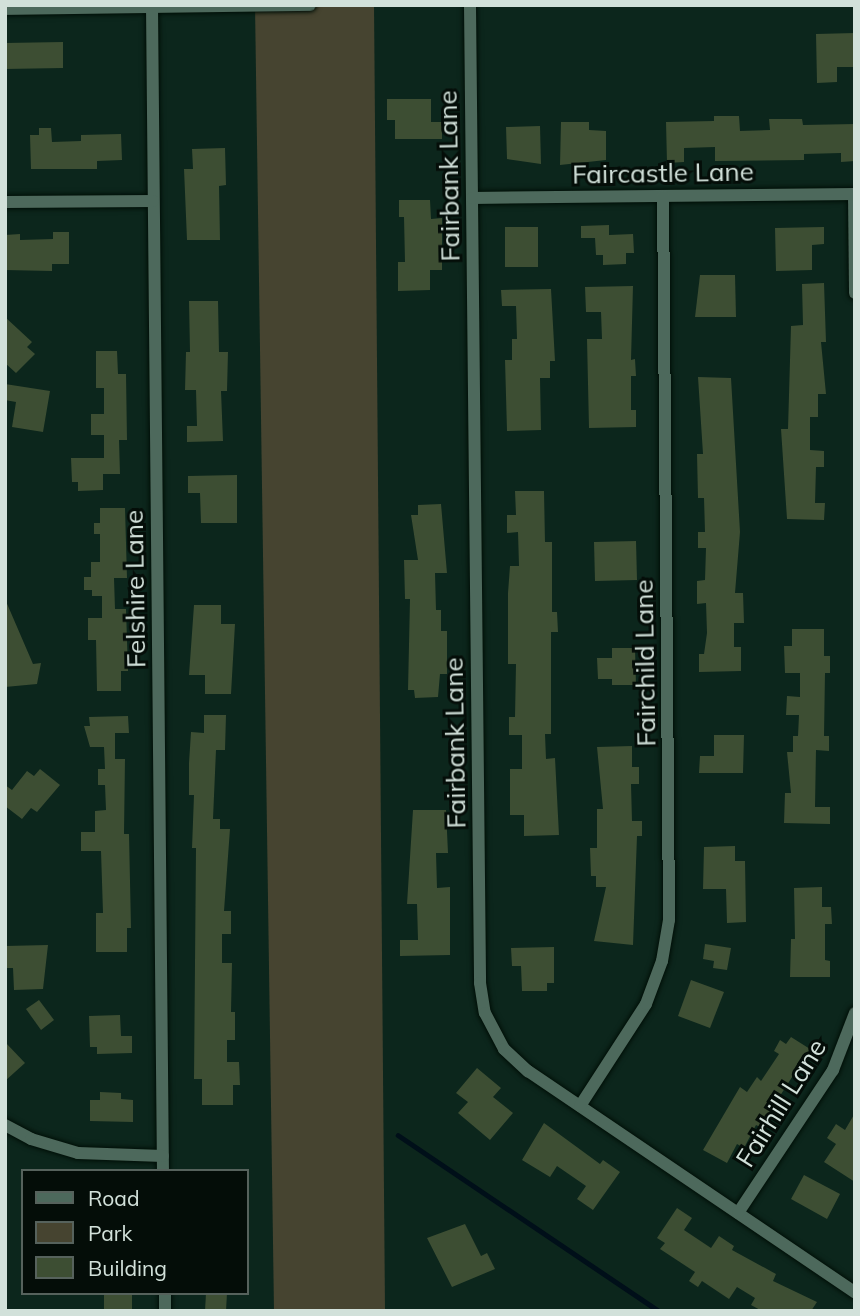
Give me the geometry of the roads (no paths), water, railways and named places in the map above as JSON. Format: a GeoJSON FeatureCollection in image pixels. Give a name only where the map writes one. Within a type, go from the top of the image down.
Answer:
{"type":"FeatureCollection","features":[{"type":"Feature","properties":{"kind":"street"},"geometry":{"type":"LineString","coordinates":[[5,9],[310,5]]}},
{"type":"Feature","properties":{"kind":"street","name":"Fairbank Lane"},"geometry":{"type":"LineString","coordinates":[[470,5],[481,993],[489,1023],[504,1049],[580,1106],[855,1292]]}},
{"type":"Feature","properties":{"kind":"street","name":"Felshire Lane"},"geometry":{"type":"LineString","coordinates":[[152,7],[163,1169]]}},
{"type":"Feature","properties":{"kind":"street"},"geometry":{"type":"LineString","coordinates":[[854,194],[855,293]]}},
{"type":"Feature","properties":{"kind":"street","name":"Faircastle Lane"},"geometry":{"type":"LineString","coordinates":[[472,198],[854,194]]}},
{"type":"Feature","properties":{"kind":"street","name":"Fairchild Lane"},"geometry":{"type":"LineString","coordinates":[[580,1106],[642,1011],[662,961],[669,920],[663,196]]}},
{"type":"Feature","properties":{"kind":"street"},"geometry":{"type":"LineString","coordinates":[[5,202],[153,201]]}},
{"type":"Feature","properties":{"kind":"street","name":"Fairhill Lane"},"geometry":{"type":"LineString","coordinates":[[738,1213],[833,1070],[855,1013]]}},
{"type":"Feature","properties":{"kind":"street"},"geometry":{"type":"LineString","coordinates":[[5,1125],[31,1139],[78,1153],[163,1156]]}},
{"type":"Feature","properties":{"kind":"waterway"},"geometry":{"type":"LineString","coordinates":[[398,1135],[659,1311]]}}]}
